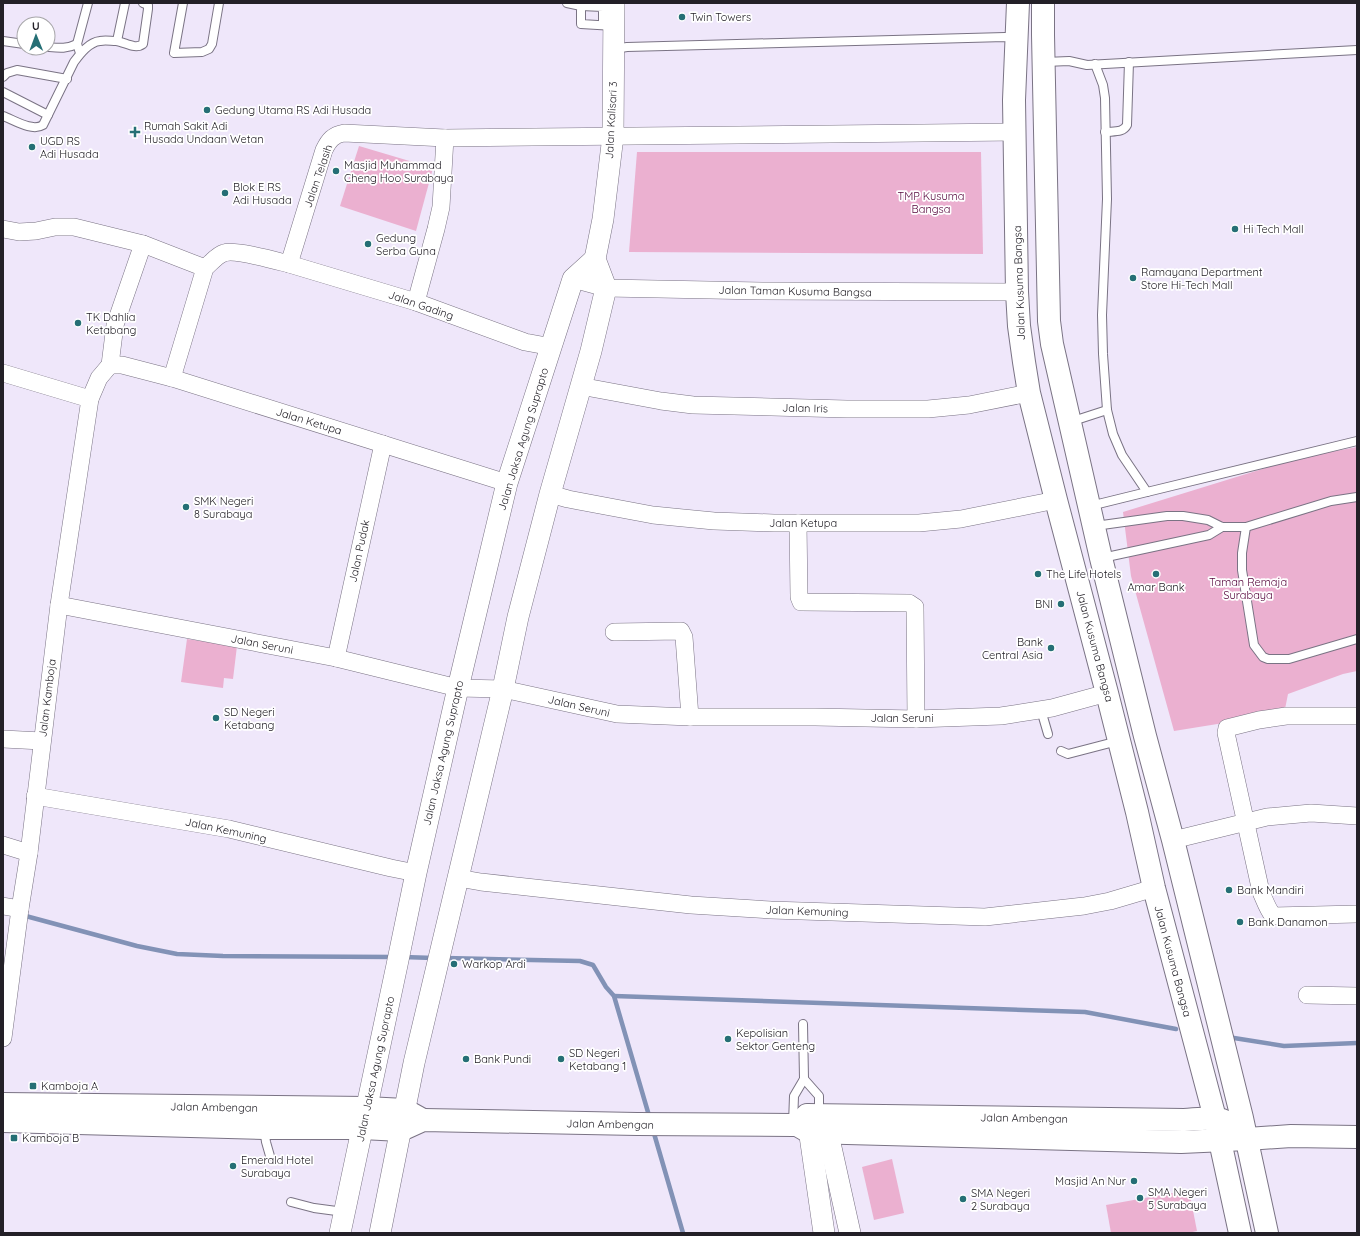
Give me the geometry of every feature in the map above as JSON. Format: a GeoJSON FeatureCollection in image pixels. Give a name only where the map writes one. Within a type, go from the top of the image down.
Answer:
{"type":"FeatureCollection","features":[{"type":"Feature","properties":{"kind":"main road","name":"Jalan Kusuma Bangsa"},"geometry":{"type":"LineString","coordinates":[[1018,3],[1014,78],[1017,292],[1019,326],[1030,393],[1056,500],[1137,812],[1154,888],[1214,1118],[1240,1233]]}},
{"type":"Feature","properties":{"kind":"main road"},"geometry":{"type":"LineString","coordinates":[[1043,3],[1049,321],[1052,344],[1101,558],[1247,1139],[1267,1233]]}},
{"type":"Feature","properties":{"kind":"main road"},"geometry":{"type":"LineString","coordinates":[[1014,78],[1044,70]]}},
{"type":"Feature","properties":{"kind":"main road"},"geometry":{"type":"LineString","coordinates":[[1017,263],[1048,263]]}},
{"type":"Feature","properties":{"kind":"main road"},"geometry":{"type":"LineString","coordinates":[[1137,812],[1164,807]]}},
{"type":"Feature","properties":{"kind":"main road","name":"Jalan Ambengan"},"geometry":{"type":"LineString","coordinates":[[3,1104],[262,1108],[364,1118],[410,1120],[637,1124],[1184,1120],[1214,1118],[1233,1124],[1247,1139]]}},
{"type":"Feature","properties":{"kind":"main road","name":"Jalan Ambengan"},"geometry":{"type":"LineString","coordinates":[[3,1121],[264,1128],[364,1118]]}},
{"type":"Feature","properties":{"kind":"main road","name":"Jalan Ambengan"},"geometry":{"type":"LineString","coordinates":[[811,1123],[1181,1142],[1291,1136],[1357,1137]]}},
{"type":"Feature","properties":{"kind":"street","name":"Jalan Kalisari 3"},"geometry":{"type":"LineString","coordinates":[[594,259],[603,219],[613,136],[614,49],[608,25],[614,3]]}},
{"type":"Feature","properties":{"kind":"street"},"geometry":{"type":"LineString","coordinates":[[613,136],[1015,132]]}},
{"type":"Feature","properties":{"kind":"street","name":"Jalan Telasih"},"geometry":{"type":"LineString","coordinates":[[289,264],[324,150],[330,139],[337,134],[344,133],[445,138],[613,136]]}},
{"type":"Feature","properties":{"kind":"street"},"geometry":{"type":"LineString","coordinates":[[416,302],[441,207],[445,138]]}},
{"type":"Feature","properties":{"kind":"street"},"geometry":{"type":"LineString","coordinates":[[3,229],[19,232],[36,231],[55,227],[74,227],[143,244],[205,268]]}},
{"type":"Feature","properties":{"kind":"street"},"geometry":{"type":"LineString","coordinates":[[110,365],[115,325],[143,244]]}},
{"type":"Feature","properties":{"kind":"street"},"geometry":{"type":"LineString","coordinates":[[172,378],[205,268],[214,259],[225,252],[289,264]]}},
{"type":"Feature","properties":{"kind":"street"},"geometry":{"type":"LineString","coordinates":[[380,1233],[410,1120],[414,1063],[503,689],[518,617],[550,494],[591,351],[606,288],[594,259],[573,279]]}},
{"type":"Feature","properties":{"kind":"street","name":"Jalan Gading"},"geometry":{"type":"LineString","coordinates":[[289,264],[416,302],[525,342],[552,347]]}},
{"type":"Feature","properties":{"kind":"street","name":"Jalan Taman Kusuma Bangsa"},"geometry":{"type":"LineString","coordinates":[[573,279],[606,288],[786,291],[1017,292]]}},
{"type":"Feature","properties":{"kind":"street","name":"Jalan Jaksa Agung Suprapto"},"geometry":{"type":"LineString","coordinates":[[340,1233],[416,872],[507,483],[573,279]]}},
{"type":"Feature","properties":{"kind":"street","name":"Jalan Ketupa"},"geometry":{"type":"LineString","coordinates":[[110,365],[122,364],[172,378],[507,483]]}},
{"type":"Feature","properties":{"kind":"street","name":"Jalan Kamboja"},"geometry":{"type":"LineString","coordinates":[[3,1038],[6,990],[29,853],[59,605],[90,399],[99,378],[110,365]]}},
{"type":"Feature","properties":{"kind":"street"},"geometry":{"type":"LineString","coordinates":[[3,372],[90,399]]}},
{"type":"Feature","properties":{"kind":"street","name":"Jalan Iris"},"geometry":{"type":"LineString","coordinates":[[580,386],[661,401],[693,405],[847,409],[934,408],[969,405],[1030,393]]}},
{"type":"Feature","properties":{"kind":"street","name":"Jalan Pudak"},"geometry":{"type":"LineString","coordinates":[[336,658],[383,444]]}},
{"type":"Feature","properties":{"kind":"street","name":"Jalan Ketupa"},"geometry":{"type":"LineString","coordinates":[[550,494],[568,499],[653,515],[714,521],[798,523],[919,524],[962,519],[1056,500]]}},
{"type":"Feature","properties":{"kind":"street"},"geometry":{"type":"LineString","coordinates":[[798,523],[799,597],[801,602],[908,603],[915,606],[916,719]]}},
{"type":"Feature","properties":{"kind":"street","name":"Jalan Seruni"},"geometry":{"type":"LineString","coordinates":[[59,605],[336,658],[458,688],[503,689],[617,714],[690,717],[916,719],[1001,716],[1040,710],[1107,693]]}},
{"type":"Feature","properties":{"kind":"street"},"geometry":{"type":"LineString","coordinates":[[614,632],[681,631],[684,637],[690,717]]}},
{"type":"Feature","properties":{"kind":"street"},"geometry":{"type":"LineString","coordinates":[[1357,716],[1286,716],[1259,720],[1227,728],[1226,736],[1265,904],[1273,916],[1357,914]]}},
{"type":"Feature","properties":{"kind":"street"},"geometry":{"type":"LineString","coordinates":[[3,739],[42,741]]}},
{"type":"Feature","properties":{"kind":"street","name":"Jalan Kemuning"},"geometry":{"type":"LineString","coordinates":[[35,796],[229,829],[391,868],[416,872]]}},
{"type":"Feature","properties":{"kind":"street"},"geometry":{"type":"LineString","coordinates":[[1173,840],[1267,817],[1304,814],[1357,816]]}},
{"type":"Feature","properties":{"kind":"street"},"geometry":{"type":"LineString","coordinates":[[3,845],[29,853]]}},
{"type":"Feature","properties":{"kind":"street","name":"Jalan Kemuning"},"geometry":{"type":"LineString","coordinates":[[458,878],[690,905],[771,910],[985,917],[1084,906],[1110,901],[1154,888]]}},
{"type":"Feature","properties":{"kind":"street"},"geometry":{"type":"LineString","coordinates":[[3,906],[19,913]]}},
{"type":"Feature","properties":{"kind":"street"},"geometry":{"type":"LineString","coordinates":[[1307,995],[1357,996]]}},
{"type":"Feature","properties":{"kind":"street"},"geometry":{"type":"LineString","coordinates":[[811,1123],[824,1233]]}},
{"type":"Feature","properties":{"kind":"street"},"geometry":{"type":"LineString","coordinates":[[811,1123],[850,1233]]}},
{"type":"Feature","properties":{"kind":"lane"},"geometry":{"type":"LineString","coordinates":[[80,54],[77,44],[88,3]]}},
{"type":"Feature","properties":{"kind":"lane"},"geometry":{"type":"LineString","coordinates":[[117,41],[125,3]]}},
{"type":"Feature","properties":{"kind":"lane"},"geometry":{"type":"LineString","coordinates":[[3,116],[33,128],[39,128],[43,125],[67,79],[74,62],[88,47],[99,41],[117,41],[136,46],[143,44],[148,5],[143,3]]}},
{"type":"Feature","properties":{"kind":"lane"},"geometry":{"type":"LineString","coordinates":[[183,3],[174,53],[202,52],[209,49],[212,44],[219,3]]}},
{"type":"Feature","properties":{"kind":"lane"},"geometry":{"type":"LineString","coordinates":[[567,3],[582,6],[604,7],[608,25],[581,24],[582,6]]}},
{"type":"Feature","properties":{"kind":"lane"},"geometry":{"type":"LineString","coordinates":[[614,49],[635,46],[1005,37],[1016,39]]}},
{"type":"Feature","properties":{"kind":"lane"},"geometry":{"type":"LineString","coordinates":[[3,41],[16,43]]}},
{"type":"Feature","properties":{"kind":"lane"},"geometry":{"type":"LineString","coordinates":[[56,47],[70,47],[77,44]]}},
{"type":"Feature","properties":{"kind":"lane"},"geometry":{"type":"LineString","coordinates":[[1044,70],[1069,61],[1091,64],[1357,50]]}},
{"type":"Feature","properties":{"kind":"lane"},"geometry":{"type":"LineString","coordinates":[[1105,132],[1120,131],[1125,129],[1128,125],[1130,62]]}},
{"type":"Feature","properties":{"kind":"lane"},"geometry":{"type":"LineString","coordinates":[[1091,64],[1103,85],[1105,98],[1107,199],[1102,315],[1107,410],[1113,434],[1122,455],[1147,492]]}},
{"type":"Feature","properties":{"kind":"lane"},"geometry":{"type":"LineString","coordinates":[[3,77],[8,73],[18,70],[67,79]]}},
{"type":"Feature","properties":{"kind":"lane"},"geometry":{"type":"LineString","coordinates":[[3,92],[48,116]]}},
{"type":"Feature","properties":{"kind":"lane"},"geometry":{"type":"LineString","coordinates":[[1069,422],[1107,410]]}},
{"type":"Feature","properties":{"kind":"lane"},"geometry":{"type":"LineString","coordinates":[[1092,516],[1147,492],[1357,441]]}},
{"type":"Feature","properties":{"kind":"lane"},"geometry":{"type":"LineString","coordinates":[[1092,516],[1183,516],[1208,520],[1222,527],[1246,527],[1332,502],[1357,497]]}},
{"type":"Feature","properties":{"kind":"lane"},"geometry":{"type":"LineString","coordinates":[[1101,558],[1209,535],[1222,527]]}},
{"type":"Feature","properties":{"kind":"lane"},"geometry":{"type":"LineString","coordinates":[[1246,527],[1242,553],[1242,570],[1254,645],[1259,653],[1268,659],[1289,659],[1357,639]]}},
{"type":"Feature","properties":{"kind":"lane"},"geometry":{"type":"LineString","coordinates":[[1040,710],[1048,734]]}},
{"type":"Feature","properties":{"kind":"lane"},"geometry":{"type":"LineString","coordinates":[[1061,751],[1068,754],[1119,741]]}},
{"type":"Feature","properties":{"kind":"lane"},"geometry":{"type":"LineString","coordinates":[[803,1024],[804,1079],[794,1096],[811,1123]]}},
{"type":"Feature","properties":{"kind":"lane"},"geometry":{"type":"LineString","coordinates":[[804,1079],[819,1096],[811,1123]]}},
{"type":"Feature","properties":{"kind":"lane"},"geometry":{"type":"LineString","coordinates":[[264,1128],[270,1156]]}},
{"type":"Feature","properties":{"kind":"lane"},"geometry":{"type":"LineString","coordinates":[[291,1202],[314,1208],[344,1212]]}},
{"type":"Feature","properties":{"kind":"green space"},"geometry":{"type":"Polygon","coordinates":[[[359,146],[433,168],[416,231],[340,206],[359,146]]]}},
{"type":"Feature","properties":{"kind":"green space","name":"TMP Kusuma Bangsa"},"geometry":{"type":"Polygon","coordinates":[[[637,152],[981,152],[983,254],[629,252],[637,152]]]}},
{"type":"Feature","properties":{"kind":"green space","name":"Taman Remaja Surabaya"},"geometry":{"type":"Polygon","coordinates":[[[1357,447],[1357,671],[1343,674],[1288,694],[1285,709],[1236,721],[1174,731],[1131,576],[1123,512],[1298,458],[1357,447]]]}},
{"type":"Feature","properties":{"kind":"green space"},"geometry":{"type":"Polygon","coordinates":[[[187,639],[237,646],[233,679],[224,678],[223,688],[181,682],[187,639]]]}},
{"type":"Feature","properties":{"kind":"green space"},"geometry":{"type":"Polygon","coordinates":[[[892,1159],[904,1213],[874,1220],[862,1167],[892,1159]]]}},
{"type":"Feature","properties":{"kind":"green space"},"geometry":{"type":"Polygon","coordinates":[[[1189,1190],[1197,1231],[1188,1233],[1111,1233],[1106,1205],[1189,1190]]]}},
{"type":"Feature","properties":{"kind":"waterway"},"geometry":{"type":"LineString","coordinates":[[22,915],[137,946],[177,954],[223,956],[394,957]]}},
{"type":"Feature","properties":{"kind":"waterway"},"geometry":{"type":"LineString","coordinates":[[403,957],[434,958]]}},
{"type":"Feature","properties":{"kind":"waterway"},"geometry":{"type":"LineString","coordinates":[[445,958],[580,961],[593,965],[606,987],[614,996],[650,1119]]}},
{"type":"Feature","properties":{"kind":"waterway"},"geometry":{"type":"LineString","coordinates":[[614,996],[1085,1012],[1176,1029]]}},
{"type":"Feature","properties":{"kind":"waterway"},"geometry":{"type":"LineString","coordinates":[[1234,1038],[1284,1046],[1357,1043]]}},
{"type":"Feature","properties":{"kind":"waterway"},"geometry":{"type":"LineString","coordinates":[[653,1130],[683,1233]]}},
{"type":"Feature","properties":{"kind":"place","name":"Twin Towers"},"geometry":{"type":"Point","coordinates":[682,17]}},
{"type":"Feature","properties":{"kind":"place","name":"Gedung Utama RS Adi Husada"},"geometry":{"type":"Point","coordinates":[207,110]}},
{"type":"Feature","properties":{"kind":"place","name":"Rumah Sakit Adi Husada Undaan Wetan"},"geometry":{"type":"Point","coordinates":[135,132]}},
{"type":"Feature","properties":{"kind":"place","name":"UGD RS Adi Husada"},"geometry":{"type":"Point","coordinates":[32,147]}},
{"type":"Feature","properties":{"kind":"place","name":"Masjid Muhammad Cheng Hoo Surabaya"},"geometry":{"type":"Point","coordinates":[336,171]}},
{"type":"Feature","properties":{"kind":"place","name":"Blok E RS Adi Husada"},"geometry":{"type":"Point","coordinates":[225,193]}},
{"type":"Feature","properties":{"kind":"place","name":"Hi Tech Mall"},"geometry":{"type":"Point","coordinates":[1235,229]}},
{"type":"Feature","properties":{"kind":"place","name":"Gedung Serba Guna"},"geometry":{"type":"Point","coordinates":[368,244]}},
{"type":"Feature","properties":{"kind":"place","name":"Ramayana Department Store Hi-Tech Mall"},"geometry":{"type":"Point","coordinates":[1133,278]}},
{"type":"Feature","properties":{"kind":"place","name":"TK Dahlia Ketabang"},"geometry":{"type":"Point","coordinates":[78,323]}},
{"type":"Feature","properties":{"kind":"place","name":"SMK Negeri 8 Surabaya"},"geometry":{"type":"Point","coordinates":[186,507]}},
{"type":"Feature","properties":{"kind":"place","name":"The Life Hotels"},"geometry":{"type":"Point","coordinates":[1038,574]}},
{"type":"Feature","properties":{"kind":"place","name":"Amar Bank"},"geometry":{"type":"Point","coordinates":[1156,574]}},
{"type":"Feature","properties":{"kind":"place","name":"BNI"},"geometry":{"type":"Point","coordinates":[1061,604]}},
{"type":"Feature","properties":{"kind":"place","name":"Bank Central Asia"},"geometry":{"type":"Point","coordinates":[1051,648]}},
{"type":"Feature","properties":{"kind":"place","name":"SD Negeri Ketabang"},"geometry":{"type":"Point","coordinates":[216,718]}},
{"type":"Feature","properties":{"kind":"place","name":"Bank Mandiri"},"geometry":{"type":"Point","coordinates":[1229,890]}},
{"type":"Feature","properties":{"kind":"place","name":"Bank Danamon"},"geometry":{"type":"Point","coordinates":[1240,922]}},
{"type":"Feature","properties":{"kind":"place","name":"Warkop Ardi"},"geometry":{"type":"Point","coordinates":[454,964]}},
{"type":"Feature","properties":{"kind":"place","name":"Kepolisian Sektor Genteng"},"geometry":{"type":"Point","coordinates":[728,1039]}},
{"type":"Feature","properties":{"kind":"place","name":"Bank Pundi"},"geometry":{"type":"Point","coordinates":[466,1059]}},
{"type":"Feature","properties":{"kind":"place","name":"SD Negeri Ketabang 1"},"geometry":{"type":"Point","coordinates":[561,1059]}},
{"type":"Feature","properties":{"kind":"place","name":"Kamboja A"},"geometry":{"type":"Point","coordinates":[33,1086]}},
{"type":"Feature","properties":{"kind":"place","name":"Kamboja B"},"geometry":{"type":"Point","coordinates":[14,1138]}},
{"type":"Feature","properties":{"kind":"place","name":"Emerald Hotel Surabaya"},"geometry":{"type":"Point","coordinates":[233,1166]}},
{"type":"Feature","properties":{"kind":"place","name":"Masjid An Nur"},"geometry":{"type":"Point","coordinates":[1134,1181]}},
{"type":"Feature","properties":{"kind":"place","name":"SMA Negeri 5 Surabaya"},"geometry":{"type":"Point","coordinates":[1140,1198]}},
{"type":"Feature","properties":{"kind":"place","name":"SMA Negeri 2 Surabaya"},"geometry":{"type":"Point","coordinates":[963,1199]}}]}
